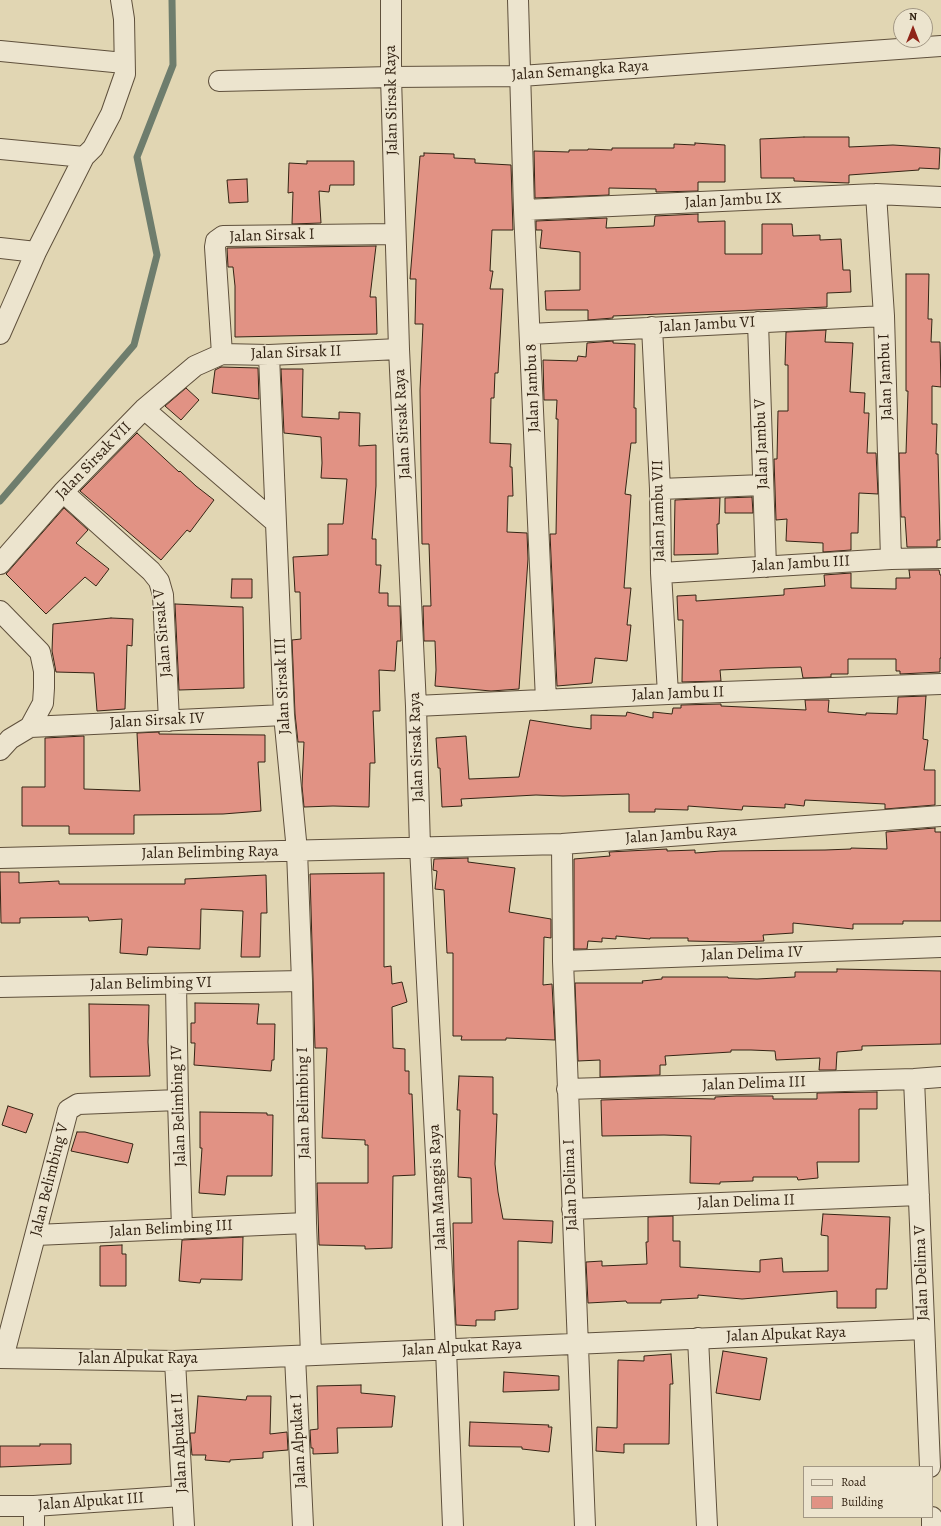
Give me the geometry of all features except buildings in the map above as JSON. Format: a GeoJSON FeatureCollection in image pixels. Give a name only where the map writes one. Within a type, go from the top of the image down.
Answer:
{"type":"FeatureCollection","features":[{"type":"Feature","properties":{"kind":"street"},"geometry":{"type":"LineString","coordinates":[[0,334],[36,252],[84,157],[93,148],[111,114],[125,74],[124,19],[121,0]]}},
{"type":"Feature","properties":{"kind":"street","name":"Jalan Sirsak Raya"},"geometry":{"type":"LineString","coordinates":[[391,0],[391,76],[395,234],[416,706],[420,847]]}},
{"type":"Feature","properties":{"kind":"street","name":"Jalan Jambu 8"},"geometry":{"type":"LineString","coordinates":[[518,0],[524,210],[546,700]]}},
{"type":"Feature","properties":{"kind":"street","name":"Jalan Semangka Raya"},"geometry":{"type":"LineString","coordinates":[[219,81],[391,76],[521,76],[941,46]]}},
{"type":"Feature","properties":{"kind":"street"},"geometry":{"type":"LineString","coordinates":[[0,52],[124,63]]}},
{"type":"Feature","properties":{"kind":"street"},"geometry":{"type":"LineString","coordinates":[[0,149],[84,157]]}},
{"type":"Feature","properties":{"kind":"street","name":"Jalan Jambu IX"},"geometry":{"type":"LineString","coordinates":[[524,210],[876,194],[941,197]]}},
{"type":"Feature","properties":{"kind":"street","name":"Jalan Jambu I"},"geometry":{"type":"LineString","coordinates":[[876,194],[884,316],[891,559]]}},
{"type":"Feature","properties":{"kind":"street","name":"Jalan Sirsak I"},"geometry":{"type":"LineString","coordinates":[[222,354],[215,247],[216,241],[223,236],[395,234]]}},
{"type":"Feature","properties":{"kind":"street"},"geometry":{"type":"LineString","coordinates":[[0,248],[36,252]]}},
{"type":"Feature","properties":{"kind":"street","name":"Jalan Jambu VI"},"geometry":{"type":"LineString","coordinates":[[530,334],[884,316]]}},
{"type":"Feature","properties":{"kind":"street","name":"Jalan Jambu V"},"geometry":{"type":"LineString","coordinates":[[758,322],[766,566]]}},
{"type":"Feature","properties":{"kind":"street","name":"Jalan Jambu VII"},"geometry":{"type":"LineString","coordinates":[[652,327],[660,489],[661,573],[668,694]]}},
{"type":"Feature","properties":{"kind":"street","name":"Jalan Sirsak II"},"geometry":{"type":"LineString","coordinates":[[196,366],[222,354],[269,355],[399,349]]}},
{"type":"Feature","properties":{"kind":"street","name":"Jalan Sirsak III"},"geometry":{"type":"LineString","coordinates":[[269,355],[284,715],[297,851]]}},
{"type":"Feature","properties":{"kind":"street","name":"Jalan Sirsak VII"},"geometry":{"type":"LineString","coordinates":[[0,564],[63,492],[144,409],[196,366]]}},
{"type":"Feature","properties":{"kind":"street"},"geometry":{"type":"LineString","coordinates":[[144,409],[276,522]]}},
{"type":"Feature","properties":{"kind":"street"},"geometry":{"type":"LineString","coordinates":[[660,489],[763,484]]}},
{"type":"Feature","properties":{"kind":"street","name":"Jalan Sirsak V"},"geometry":{"type":"LineString","coordinates":[[63,492],[151,571],[159,581],[163,595],[169,721]]}},
{"type":"Feature","properties":{"kind":"street","name":"Jalan Jambu III"},"geometry":{"type":"LineString","coordinates":[[661,573],[891,559],[941,558]]}},
{"type":"Feature","properties":{"kind":"street"},"geometry":{"type":"LineString","coordinates":[[0,611],[40,652],[44,671],[43,703],[30,727],[10,739],[0,750]]}},
{"type":"Feature","properties":{"kind":"street","name":"Jalan Jambu II"},"geometry":{"type":"LineString","coordinates":[[416,706],[668,694],[941,684]]}},
{"type":"Feature","properties":{"kind":"street","name":"Jalan Sirsak IV"},"geometry":{"type":"LineString","coordinates":[[30,727],[284,715]]}},
{"type":"Feature","properties":{"kind":"street","name":"Jalan Jambu Raya"},"geometry":{"type":"LineString","coordinates":[[420,847],[562,844],[941,816]]}},
{"type":"Feature","properties":{"kind":"street","name":"Jalan Delima I"},"geometry":{"type":"LineString","coordinates":[[562,844],[563,961],[567,1089],[585,1526]]}},
{"type":"Feature","properties":{"kind":"street","name":"Jalan Belimbing Raya"},"geometry":{"type":"LineString","coordinates":[[0,858],[420,847]]}},
{"type":"Feature","properties":{"kind":"street","name":"Jalan Manggis Raya"},"geometry":{"type":"LineString","coordinates":[[420,847],[446,1349],[453,1526]]}},
{"type":"Feature","properties":{"kind":"street","name":"Jalan Belimbing I"},"geometry":{"type":"LineString","coordinates":[[297,851],[302,981],[306,1223],[303,1355]]}},
{"type":"Feature","properties":{"kind":"street","name":"Jalan Delima IV"},"geometry":{"type":"LineString","coordinates":[[563,961],[941,947]]}},
{"type":"Feature","properties":{"kind":"street","name":"Jalan Belimbing VI"},"geometry":{"type":"LineString","coordinates":[[0,987],[302,981]]}},
{"type":"Feature","properties":{"kind":"street","name":"Jalan Belimbing IV"},"geometry":{"type":"LineString","coordinates":[[176,984],[182,1229]]}},
{"type":"Feature","properties":{"kind":"street","name":"Jalan Delima III"},"geometry":{"type":"LineString","coordinates":[[567,1089],[941,1077]]}},
{"type":"Feature","properties":{"kind":"street","name":"Jalan Delima V"},"geometry":{"type":"LineString","coordinates":[[914,1079],[930,1466]]}},
{"type":"Feature","properties":{"kind":"street","name":"Jalan Belimbing V"},"geometry":{"type":"LineString","coordinates":[[1,1358],[36,1235],[68,1110],[78,1104],[178,1100]]}},
{"type":"Feature","properties":{"kind":"street","name":"Jalan Delima II"},"geometry":{"type":"LineString","coordinates":[[572,1209],[919,1195]]}},
{"type":"Feature","properties":{"kind":"street","name":"Jalan Belimbing III"},"geometry":{"type":"LineString","coordinates":[[36,1235],[306,1223]]}},
{"type":"Feature","properties":{"kind":"street","name":"Jalan Alpukat Raya"},"geometry":{"type":"LineString","coordinates":[[1,1358],[176,1361],[924,1329]]}},
{"type":"Feature","properties":{"kind":"street"},"geometry":{"type":"LineString","coordinates":[[698,1338],[706,1526]]}},
{"type":"Feature","properties":{"kind":"street","name":"Jalan Alpukat I"},"geometry":{"type":"LineString","coordinates":[[303,1355],[303,1526]]}},
{"type":"Feature","properties":{"kind":"street","name":"Jalan Alpukat II"},"geometry":{"type":"LineString","coordinates":[[176,1361],[184,1526]]}},
{"type":"Feature","properties":{"kind":"street","name":"Jalan Alpukat III"},"geometry":{"type":"LineString","coordinates":[[0,1506],[34,1506],[182,1496]]}},
{"type":"Feature","properties":{"kind":"street"},"geometry":{"type":"LineString","coordinates":[[34,1506],[34,1526]]}},
{"type":"Feature","properties":{"kind":"waterway"},"geometry":{"type":"LineString","coordinates":[[0,501],[134,345],[157,255],[137,157],[173,65],[172,0]]}}]}
